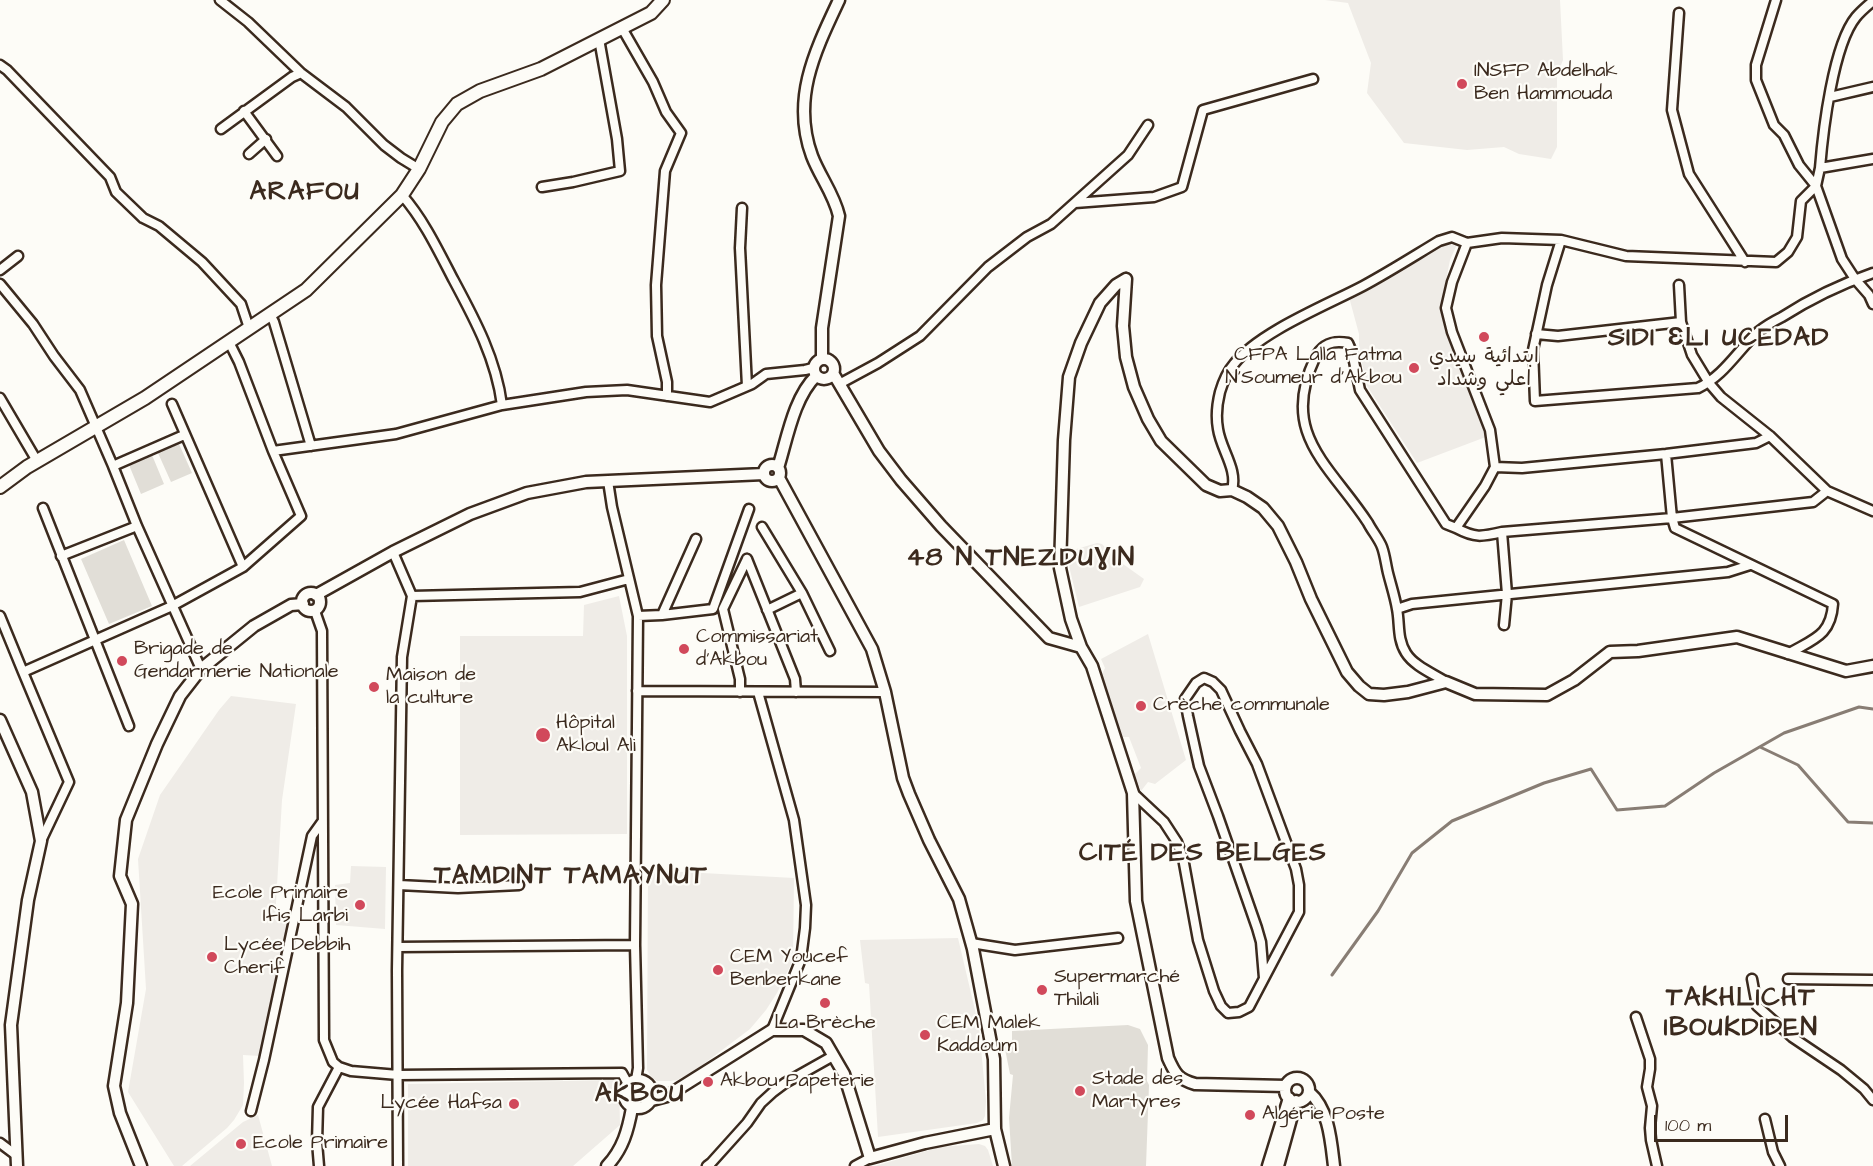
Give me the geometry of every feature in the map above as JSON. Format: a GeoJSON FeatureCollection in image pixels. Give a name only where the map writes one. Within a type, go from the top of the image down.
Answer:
{"type":"FeatureCollection","features":[{"type":"Feature","properties":{"kind":"main road"},"geometry":{"type":"LineString","coordinates":[[0,487],[37,461],[145,398],[306,291],[402,195],[419,169],[442,122],[457,105],[480,91],[541,69],[622,28],[651,13],[663,0]]}},
{"type":"Feature","properties":{"kind":"street"},"geometry":{"type":"LineString","coordinates":[[220,0],[248,22],[302,73],[346,107],[384,145],[419,169]]}},
{"type":"Feature","properties":{"kind":"street"},"geometry":{"type":"LineString","coordinates":[[822,358],[822,328],[839,216],[836,202],[812,156],[806,133],[804,107],[806,81],[819,42],[839,0]]}},
{"type":"Feature","properties":{"kind":"street"},"geometry":{"type":"LineString","coordinates":[[1776,0],[1756,65],[1756,80],[1774,125],[1784,135],[1799,165],[1816,186],[1842,259],[1869,295],[1873,304]]}},
{"type":"Feature","properties":{"kind":"street"},"geometry":{"type":"LineString","coordinates":[[1232,490],[1235,480],[1218,430],[1217,412],[1220,393],[1227,374],[1235,362],[1267,337],[1312,311],[1365,285],[1439,242],[1452,237],[1467,243],[1502,238],[1561,240],[1626,256],[1776,262],[1788,252],[1797,237],[1801,201],[1816,186],[1824,126],[1844,39],[1855,18],[1873,1]]}},
{"type":"Feature","properties":{"kind":"street"},"geometry":{"type":"LineString","coordinates":[[1679,13],[1672,110],[1686,163],[1689,174],[1745,262]]}},
{"type":"Feature","properties":{"kind":"street"},"geometry":{"type":"LineString","coordinates":[[622,28],[653,82],[666,112],[681,133],[665,171],[656,285],[657,336],[667,382],[667,396]]}},
{"type":"Feature","properties":{"kind":"street"},"geometry":{"type":"LineString","coordinates":[[542,187],[620,171],[599,39]]}},
{"type":"Feature","properties":{"kind":"street"},"geometry":{"type":"LineString","coordinates":[[0,65],[110,177],[116,192],[143,218],[159,225],[202,262],[241,304],[249,328]]}},
{"type":"Feature","properties":{"kind":"street"},"geometry":{"type":"LineString","coordinates":[[221,129],[292,77],[302,73]]}},
{"type":"Feature","properties":{"kind":"street"},"geometry":{"type":"LineString","coordinates":[[1075,203],[1154,197],[1182,187],[1203,110],[1313,79]]}},
{"type":"Feature","properties":{"kind":"street"},"geometry":{"type":"LineString","coordinates":[[1830,97],[1873,87]]}},
{"type":"Feature","properties":{"kind":"street"},"geometry":{"type":"LineString","coordinates":[[244,111],[277,156]]}},
{"type":"Feature","properties":{"kind":"street"},"geometry":{"type":"LineString","coordinates":[[841,383],[920,336],[988,267],[1027,237],[1051,224],[1128,155],[1148,125]]}},
{"type":"Feature","properties":{"kind":"street"},"geometry":{"type":"LineString","coordinates":[[249,154],[266,139]]}},
{"type":"Feature","properties":{"kind":"street"},"geometry":{"type":"LineString","coordinates":[[1820,168],[1873,159]]}},
{"type":"Feature","properties":{"kind":"street"},"geometry":{"type":"LineString","coordinates":[[402,195],[416,212],[478,324],[497,377],[502,405]]}},
{"type":"Feature","properties":{"kind":"street"},"geometry":{"type":"LineString","coordinates":[[742,208],[740,248],[747,386]]}},
{"type":"Feature","properties":{"kind":"street"},"geometry":{"type":"LineString","coordinates":[[1561,240],[1547,285],[1533,350],[1535,401],[1698,388],[1709,383],[1759,331],[1791,311],[1855,279],[1873,273]]}},
{"type":"Feature","properties":{"kind":"street"},"geometry":{"type":"LineString","coordinates":[[1456,528],[1485,486],[1495,467],[1491,430],[1452,332],[1446,308],[1452,282],[1467,243]]}},
{"type":"Feature","properties":{"kind":"street"},"geometry":{"type":"LineString","coordinates":[[0,270],[18,256]]}},
{"type":"Feature","properties":{"kind":"street"},"geometry":{"type":"LineString","coordinates":[[1286,1086],[1195,1084],[1182,1080],[1173,1070],[1168,1058],[1136,901],[1133,793],[1092,666],[1081,647],[1071,619],[1060,568],[1064,440],[1069,377],[1081,343],[1100,303],[1116,285],[1126,279],[1123,326],[1126,357],[1134,387],[1161,441],[1206,484],[1220,491],[1232,490],[1247,497],[1263,508],[1278,526],[1347,672],[1369,694],[1408,692],[1446,682]]}},
{"type":"Feature","properties":{"kind":"street"},"geometry":{"type":"LineString","coordinates":[[0,284],[33,324],[80,390],[114,466],[137,526],[201,669]]}},
{"type":"Feature","properties":{"kind":"street"},"geometry":{"type":"LineString","coordinates":[[1679,285],[1681,322],[1692,355],[1721,398],[1770,436],[1827,491],[1873,511]]}},
{"type":"Feature","properties":{"kind":"street"},"geometry":{"type":"LineString","coordinates":[[270,314],[311,446]]}},
{"type":"Feature","properties":{"kind":"street"},"geometry":{"type":"LineString","coordinates":[[1536,334],[1558,336],[1681,322]]}},
{"type":"Feature","properties":{"kind":"street"},"geometry":{"type":"LineString","coordinates":[[1827,491],[1813,502],[1672,518],[1502,532],[1484,536],[1470,535],[1446,524],[1360,390],[1348,343],[1338,341],[1324,345],[1307,374],[1302,393],[1302,418],[1311,444],[1329,472],[1357,507],[1382,547],[1397,609],[1400,640],[1407,655],[1446,682],[1475,694],[1547,695],[1574,680],[1610,652],[1638,651],[1737,637],[1846,671],[1873,666]]}},
{"type":"Feature","properties":{"kind":"street"},"geometry":{"type":"LineString","coordinates":[[23,672],[172,606],[243,567],[301,516],[229,342]]}},
{"type":"Feature","properties":{"kind":"street"},"geometry":{"type":"LineString","coordinates":[[303,604],[305,596],[316,595],[393,552],[470,514],[527,493],[608,481],[764,474],[769,481],[776,481],[797,405],[815,372],[816,362],[822,358]]}},
{"type":"Feature","properties":{"kind":"street"},"geometry":{"type":"LineString","coordinates":[[273,451],[396,434],[502,405],[586,392],[627,390],[710,402],[747,386],[766,374],[804,370],[815,372],[820,379],[827,379],[833,373],[834,368],[831,361],[822,358]]}},
{"type":"Feature","properties":{"kind":"street"},"geometry":{"type":"LineString","coordinates":[[833,373],[841,383],[879,451],[941,526],[1049,638],[1081,647]]}},
{"type":"Feature","properties":{"kind":"street"},"geometry":{"type":"LineString","coordinates":[[0,398],[37,461]]}},
{"type":"Feature","properties":{"kind":"street"},"geometry":{"type":"LineString","coordinates":[[172,404],[243,567]]}},
{"type":"Feature","properties":{"kind":"street"},"geometry":{"type":"LineString","coordinates":[[114,466],[184,435]]}},
{"type":"Feature","properties":{"kind":"street"},"geometry":{"type":"LineString","coordinates":[[1495,467],[1522,468],[1666,454],[1756,443],[1770,436]]}},
{"type":"Feature","properties":{"kind":"street"},"geometry":{"type":"LineString","coordinates":[[1666,454],[1675,528],[1833,604],[1832,617],[1822,635],[1788,654]]}},
{"type":"Feature","properties":{"kind":"street"},"geometry":{"type":"LineString","coordinates":[[778,473],[872,649],[885,692],[906,786],[929,840],[959,899],[971,943],[994,1059],[995,1129],[1004,1166]]}},
{"type":"Feature","properties":{"kind":"street"},"geometry":{"type":"LineString","coordinates":[[316,595],[320,602],[315,611],[322,631],[324,1040],[333,1062],[351,1071],[398,1075],[622,1073],[632,1082],[646,1082],[651,1088],[652,1100],[646,1107],[632,1108],[624,1098],[624,1092],[632,1082],[638,1068],[635,945],[638,616],[608,481]]}},
{"type":"Feature","properties":{"kind":"street"},"geometry":{"type":"LineString","coordinates":[[43,508],[129,726]]}},
{"type":"Feature","properties":{"kind":"street"},"geometry":{"type":"LineString","coordinates":[[638,616],[713,609],[749,509]]}},
{"type":"Feature","properties":{"kind":"street"},"geometry":{"type":"LineString","coordinates":[[61,556],[137,526]]}},
{"type":"Feature","properties":{"kind":"street"},"geometry":{"type":"LineString","coordinates":[[762,526],[802,593],[830,651]]}},
{"type":"Feature","properties":{"kind":"street"},"geometry":{"type":"LineString","coordinates":[[1502,532],[1507,594],[1504,625]]}},
{"type":"Feature","properties":{"kind":"street"},"geometry":{"type":"LineString","coordinates":[[662,615],[696,539]]}},
{"type":"Feature","properties":{"kind":"street"},"geometry":{"type":"LineString","coordinates":[[393,552],[412,596],[402,657],[398,1166]]}},
{"type":"Feature","properties":{"kind":"street"},"geometry":{"type":"LineString","coordinates":[[740,692],[740,679],[723,609],[747,559],[795,680],[796,692]]}},
{"type":"Feature","properties":{"kind":"street"},"geometry":{"type":"LineString","coordinates":[[1397,609],[1412,604],[1728,572],[1750,565]]}},
{"type":"Feature","properties":{"kind":"street"},"geometry":{"type":"LineString","coordinates":[[412,596],[580,592],[629,579]]}},
{"type":"Feature","properties":{"kind":"street"},"geometry":{"type":"LineString","coordinates":[[767,610],[802,593]]}},
{"type":"Feature","properties":{"kind":"street"},"geometry":{"type":"LineString","coordinates":[[303,604],[309,611],[315,611]]}},
{"type":"Feature","properties":{"kind":"street"},"geometry":{"type":"LineString","coordinates":[[141,1166],[120,1113],[114,1086],[127,1003],[132,904],[120,876],[126,820],[157,744],[180,696],[201,669],[254,626],[291,605],[303,604]]}},
{"type":"Feature","properties":{"kind":"street"},"geometry":{"type":"LineString","coordinates":[[0,616],[69,782],[40,841],[28,900],[11,1025],[17,1160]]}},
{"type":"Feature","properties":{"kind":"street"},"geometry":{"type":"LineString","coordinates":[[1133,793],[1164,822],[1177,842],[1183,858],[1198,940],[1221,1006],[1228,1013],[1239,1012],[1249,1007],[1299,912],[1299,885],[1296,869],[1257,764],[1221,690],[1213,682],[1204,678],[1196,683],[1185,699],[1199,766],[1261,942],[1264,978]]}},
{"type":"Feature","properties":{"kind":"street"},"geometry":{"type":"LineString","coordinates":[[637,692],[885,692]]}},
{"type":"Feature","properties":{"kind":"street"},"geometry":{"type":"LineString","coordinates":[[758,692],[794,820],[806,905],[801,959],[772,1030]]}},
{"type":"Feature","properties":{"kind":"street"},"geometry":{"type":"LineString","coordinates":[[0,720],[32,792],[40,841]]}},
{"type":"Feature","properties":{"kind":"street"},"geometry":{"type":"LineString","coordinates":[[251,1111],[312,836],[322,822]]}},
{"type":"Feature","properties":{"kind":"street"},"geometry":{"type":"LineString","coordinates":[[399,885],[458,888],[519,885]]}},
{"type":"Feature","properties":{"kind":"street"},"geometry":{"type":"LineString","coordinates":[[971,943],[1015,950],[1118,938]]}},
{"type":"Feature","properties":{"kind":"street"},"geometry":{"type":"LineString","coordinates":[[398,947],[635,945]]}},
{"type":"Feature","properties":{"kind":"street"},"geometry":{"type":"LineString","coordinates":[[1752,979],[1757,1006],[1792,1037],[1841,1070],[1864,1089],[1873,1100]]}},
{"type":"Feature","properties":{"kind":"street"},"geometry":{"type":"LineString","coordinates":[[1788,979],[1873,980]]}},
{"type":"Feature","properties":{"kind":"street"},"geometry":{"type":"LineString","coordinates":[[1636,1017],[1650,1059],[1647,1088],[1652,1106],[1651,1140],[1658,1166]]}},
{"type":"Feature","properties":{"kind":"street"},"geometry":{"type":"LineString","coordinates":[[652,1100],[667,1096],[772,1030],[804,1030],[826,1043],[844,1074],[870,1158]]}},
{"type":"Feature","properties":{"kind":"street"},"geometry":{"type":"LineString","coordinates":[[707,1166],[773,1092],[833,1056]]}},
{"type":"Feature","properties":{"kind":"street"},"geometry":{"type":"LineString","coordinates":[[319,1166],[318,1107],[339,1067]]}},
{"type":"Feature","properties":{"kind":"street"},"geometry":{"type":"LineString","coordinates":[[1293,1100],[1286,1094],[1286,1086],[1291,1080],[1298,1078],[1305,1081],[1309,1092],[1323,1112],[1330,1135],[1334,1166]]}},
{"type":"Feature","properties":{"kind":"street"},"geometry":{"type":"LineString","coordinates":[[1293,1100],[1305,1098],[1309,1092]]}},
{"type":"Feature","properties":{"kind":"street"},"geometry":{"type":"LineString","coordinates":[[1268,1166],[1293,1100]]}},
{"type":"Feature","properties":{"kind":"street"},"geometry":{"type":"LineString","coordinates":[[1278,1166],[1293,1100]]}},
{"type":"Feature","properties":{"kind":"street"},"geometry":{"type":"LineString","coordinates":[[607,1166],[627,1134],[632,1108]]}},
{"type":"Feature","properties":{"kind":"street"},"geometry":{"type":"LineString","coordinates":[[1766,1119],[1773,1152],[1780,1166]]}},
{"type":"Feature","properties":{"kind":"street"},"geometry":{"type":"LineString","coordinates":[[855,1166],[870,1158],[925,1143],[995,1129]]}},
{"type":"Feature","properties":{"kind":"street"},"geometry":{"type":"LineString","coordinates":[[0,1143],[17,1160]]}},
{"type":"Feature","properties":{"kind":"shaded area","name":"INSFP Abdelhak Ben Hammouda"},"geometry":{"type":"Polygon","coordinates":[[[1325,0],[1560,0],[1563,60],[1557,75],[1557,147],[1551,159],[1519,154],[1504,147],[1467,150],[1404,143],[1367,93],[1371,63],[1348,3],[1325,0]]]}},
{"type":"Feature","properties":{"kind":"shaded area","name":"CFPA Lalla Fatma N'Soumeur d'Akbou"},"geometry":{"type":"Polygon","coordinates":[[[1452,239],[1458,242],[1450,260],[1441,305],[1491,435],[1417,463],[1367,386],[1359,349],[1359,334],[1349,297],[1439,241],[1452,239]]]}},
{"type":"Feature","properties":{"kind":"shaded area"},"geometry":{"type":"Polygon","coordinates":[[[179,444],[192,473],[171,482],[158,453],[179,444]]]}},
{"type":"Feature","properties":{"kind":"shaded area"},"geometry":{"type":"Polygon","coordinates":[[[152,455],[164,484],[141,494],[129,465],[152,455]]]}},
{"type":"Feature","properties":{"kind":"shaded area"},"geometry":{"type":"Polygon","coordinates":[[[124,540],[152,606],[109,624],[81,559],[124,540]]]}},
{"type":"Feature","properties":{"kind":"shaded area"},"geometry":{"type":"Polygon","coordinates":[[[1097,543],[1102,544],[1116,559],[1144,579],[1140,587],[1079,607],[1069,562],[1073,550],[1097,543]]]}},
{"type":"Feature","properties":{"kind":"shaded area","name":"Hôpital Akloul Ali"},"geometry":{"type":"Polygon","coordinates":[[[619,596],[627,636],[627,834],[460,835],[460,636],[583,636],[584,605],[619,596]]]}},
{"type":"Feature","properties":{"kind":"shaded area","name":"Crèche communale"},"geometry":{"type":"Polygon","coordinates":[[[1148,634],[1186,760],[1155,784],[1148,782],[1141,791],[1134,775],[1141,768],[1129,737],[1123,737],[1101,676],[1105,668],[1101,659],[1148,634]]]}},
{"type":"Feature","properties":{"kind":"shaded area","name":"Lycée Debbih Cherif"},"geometry":{"type":"Polygon","coordinates":[[[231,696],[296,704],[282,800],[275,920],[287,924],[260,1056],[243,1055],[243,1105],[227,1128],[182,1166],[174,1166],[128,1092],[146,989],[138,859],[160,795],[231,696]]]}},
{"type":"Feature","properties":{"kind":"shaded area","name":"Ecole Primaire Ifis Larbi"},"geometry":{"type":"Polygon","coordinates":[[[351,866],[386,867],[385,929],[336,925],[335,885],[350,883],[351,866]]]}},
{"type":"Feature","properties":{"kind":"shaded area","name":"CEM Youcef Benberkane"},"geometry":{"type":"Polygon","coordinates":[[[648,870],[794,878],[793,960],[777,993],[750,1029],[693,1072],[670,1081],[657,1081],[647,1070],[648,870]]]}},
{"type":"Feature","properties":{"kind":"shaded area","name":"CEM Malek Kaddoum"},"geometry":{"type":"Polygon","coordinates":[[[958,938],[979,1027],[986,1101],[985,1116],[977,1123],[878,1137],[869,984],[865,983],[860,940],[958,938]]]}},
{"type":"Feature","properties":{"kind":"shaded area","name":"Stade des Martyres"},"geometry":{"type":"Polygon","coordinates":[[[1128,1025],[1140,1029],[1148,1045],[1146,1166],[1012,1166],[1009,1118],[1013,1075],[1010,1074],[1005,1049],[1006,1042],[1012,1041],[1012,1031],[1128,1025]]]}},
{"type":"Feature","properties":{"kind":"shaded area","name":"Lycée Hafsa"},"geometry":{"type":"Polygon","coordinates":[[[619,1080],[620,1125],[573,1166],[408,1166],[408,1084],[619,1080]]]}},
{"type":"Feature","properties":{"kind":"shaded area","name":"Ecole Primaire"},"geometry":{"type":"Polygon","coordinates":[[[258,1115],[272,1166],[190,1166],[243,1122],[258,1115]]]}},
{"type":"Feature","properties":{"kind":"shaded area"},"geometry":{"type":"Polygon","coordinates":[[[979,1144],[988,1150],[993,1166],[875,1166],[940,1147],[979,1144]]]}},
{"type":"Feature","properties":{"kind":"waterway"},"geometry":{"type":"LineString","coordinates":[[1332,975],[1378,911],[1412,853],[1452,821],[1544,783],[1591,769],[1617,810],[1665,806],[1714,773],[1784,733],[1859,707],[1873,709]]}},
{"type":"Feature","properties":{"kind":"waterway"},"geometry":{"type":"LineString","coordinates":[[1760,747],[1798,765],[1848,822],[1873,823]]}},
{"type":"Feature","properties":{"kind":"place","name":"INSFP Abdelhak Ben Hammouda"},"geometry":{"type":"Point","coordinates":[1462,84]}},
{"type":"Feature","properties":{"kind":"place","name":"ابتدائية سيدي اعلي وشداد"},"geometry":{"type":"Point","coordinates":[1484,337]}},
{"type":"Feature","properties":{"kind":"place","name":"CFPA Lalla Fatma N'Soumeur d'Akbou"},"geometry":{"type":"Point","coordinates":[1414,368]}},
{"type":"Feature","properties":{"kind":"place","name":"Commissariat d'Akbou"},"geometry":{"type":"Point","coordinates":[684,649]}},
{"type":"Feature","properties":{"kind":"place","name":"Brigade de Gendarmerie Nationale"},"geometry":{"type":"Point","coordinates":[122,661]}},
{"type":"Feature","properties":{"kind":"place","name":"Maison de la culture"},"geometry":{"type":"Point","coordinates":[374,687]}},
{"type":"Feature","properties":{"kind":"place","name":"Crèche communale"},"geometry":{"type":"Point","coordinates":[1141,706]}},
{"type":"Feature","properties":{"kind":"place","name":"Hôpital Akloul Ali"},"geometry":{"type":"Point","coordinates":[543,735]}},
{"type":"Feature","properties":{"kind":"place","name":"Ecole Primaire Ifis Larbi"},"geometry":{"type":"Point","coordinates":[360,905]}},
{"type":"Feature","properties":{"kind":"place","name":"Lycée Debbih Cherif"},"geometry":{"type":"Point","coordinates":[212,957]}},
{"type":"Feature","properties":{"kind":"place","name":"CEM Youcef Benberkane"},"geometry":{"type":"Point","coordinates":[718,970]}},
{"type":"Feature","properties":{"kind":"place","name":"Supermarché Thilali"},"geometry":{"type":"Point","coordinates":[1042,990]}},
{"type":"Feature","properties":{"kind":"place","name":"La Brèche"},"geometry":{"type":"Point","coordinates":[825,1003]}},
{"type":"Feature","properties":{"kind":"place","name":"CEM Malek Kaddoum"},"geometry":{"type":"Point","coordinates":[925,1035]}},
{"type":"Feature","properties":{"kind":"place","name":"Akbou Papeterie"},"geometry":{"type":"Point","coordinates":[708,1082]}},
{"type":"Feature","properties":{"kind":"place","name":"Stade des Martyres"},"geometry":{"type":"Point","coordinates":[1080,1091]}},
{"type":"Feature","properties":{"kind":"place","name":"Lycée Hafsa"},"geometry":{"type":"Point","coordinates":[514,1104]}},
{"type":"Feature","properties":{"kind":"place","name":"Algérie Poste"},"geometry":{"type":"Point","coordinates":[1250,1115]}},
{"type":"Feature","properties":{"kind":"place","name":"Ecole Primaire"},"geometry":{"type":"Point","coordinates":[241,1144]}},
{"type":"Feature","properties":{"kind":"district","name":"ARAFOU"},"geometry":{"type":"Point","coordinates":[305,194]}},
{"type":"Feature","properties":{"kind":"district","name":"SIDI ƐLI UCEDAD"},"geometry":{"type":"Point","coordinates":[1719,340]}},
{"type":"Feature","properties":{"kind":"district","name":"48 N TNEZDUƔIN"},"geometry":{"type":"Point","coordinates":[1021,560]}},
{"type":"Feature","properties":{"kind":"district","name":"CITÉ DES BELGES"},"geometry":{"type":"Point","coordinates":[1203,855]}},
{"type":"Feature","properties":{"kind":"district","name":"TAMDINT TAMAYNUT"},"geometry":{"type":"Point","coordinates":[571,878]}},
{"type":"Feature","properties":{"kind":"district","name":"TAKHLICHT IBOUKDIDEN"},"geometry":{"type":"Point","coordinates":[1741,1015]}},
{"type":"Feature","properties":{"kind":"district","name":"AKBOU"},"geometry":{"type":"Point","coordinates":[640,1096]}}]}
